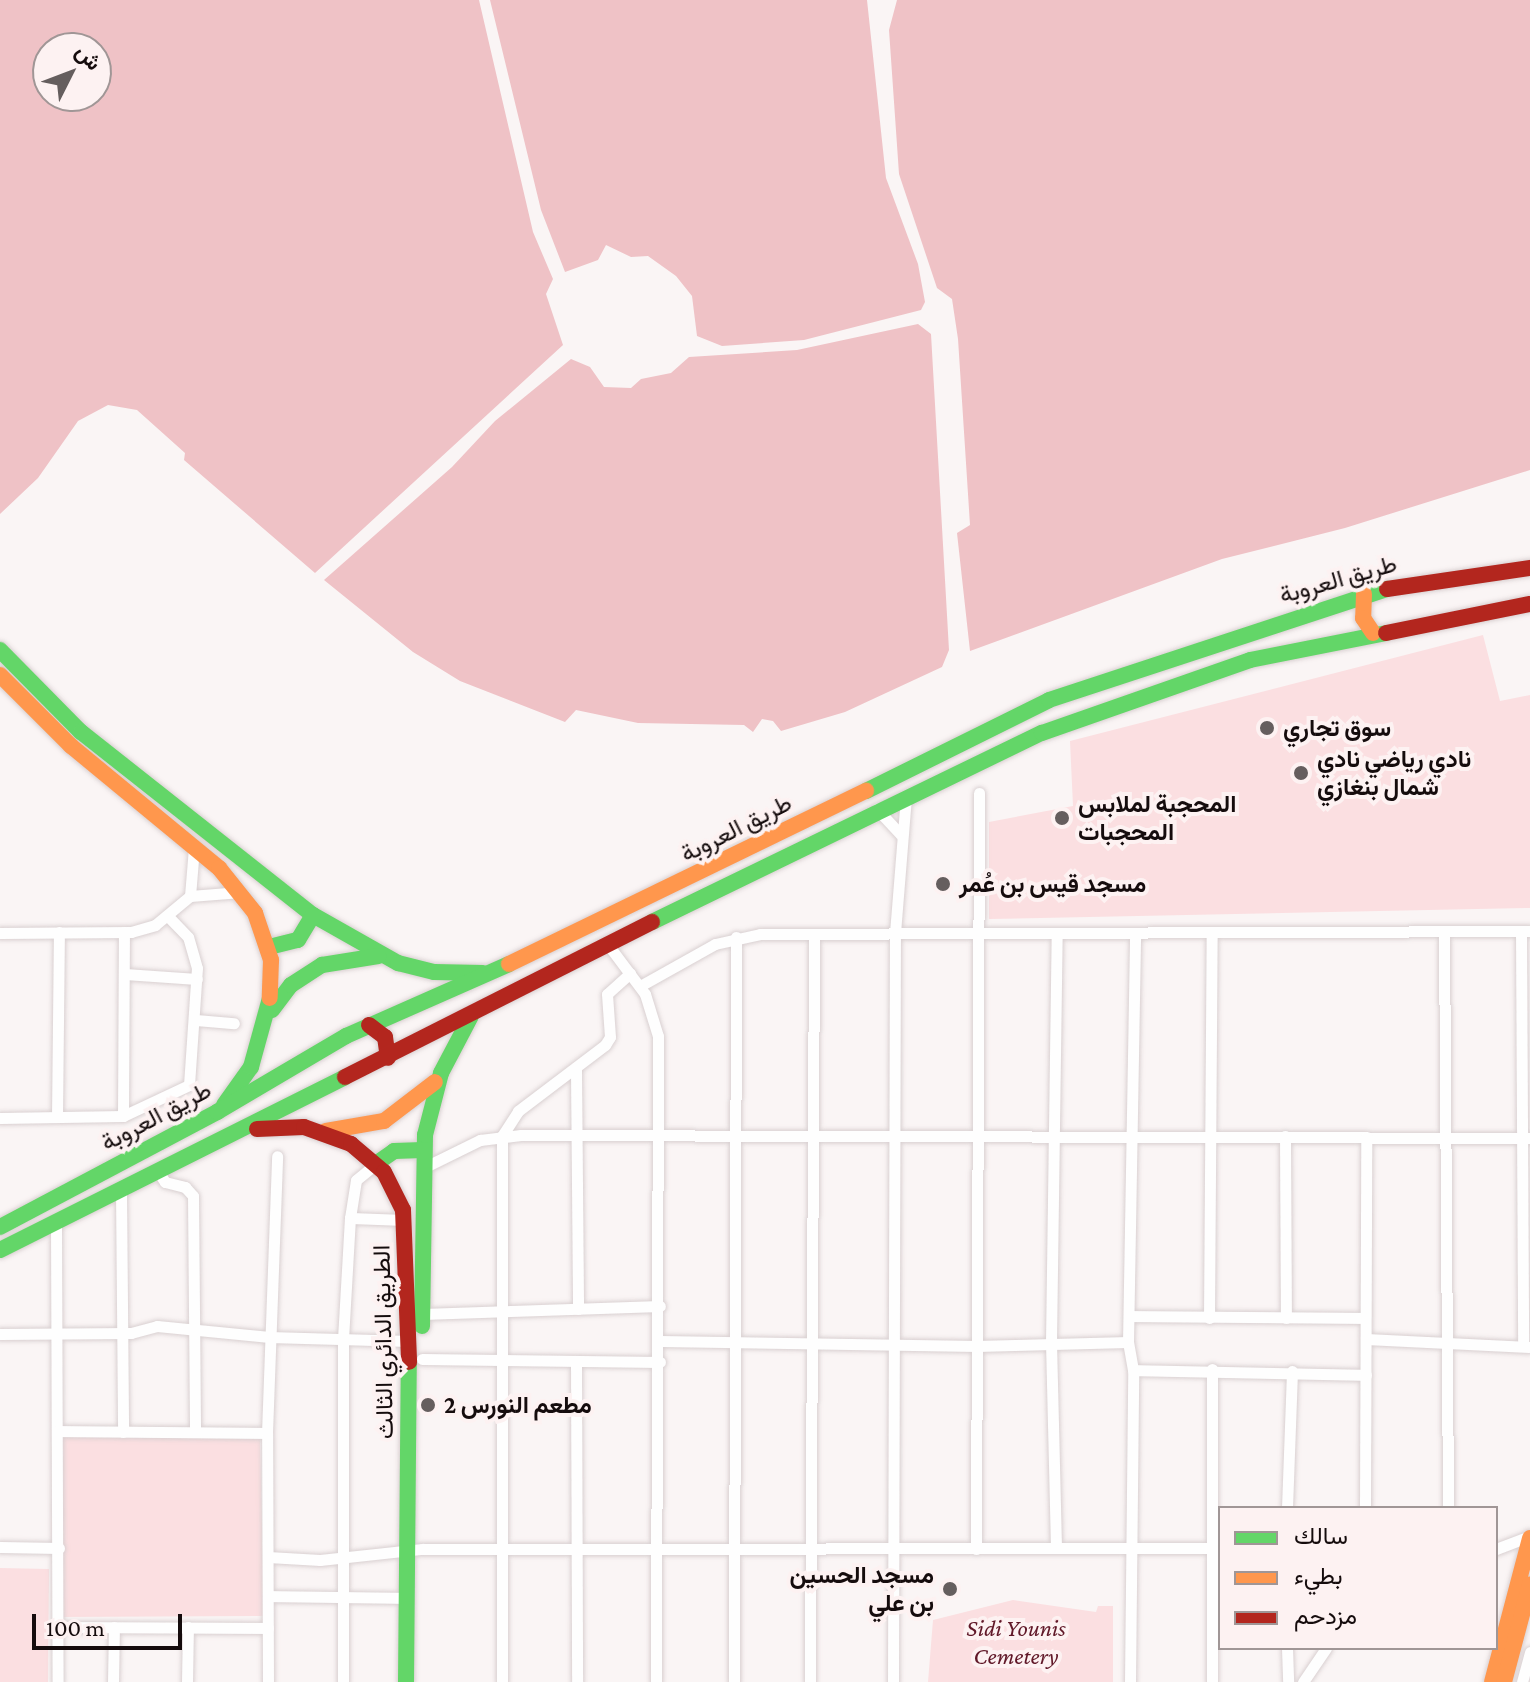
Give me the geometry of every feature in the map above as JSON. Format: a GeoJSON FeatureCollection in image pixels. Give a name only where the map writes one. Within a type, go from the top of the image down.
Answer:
{"type":"FeatureCollection","features":[{"type":"Feature","properties":{"kind":"main road","name":"طريق العروبة"},"geometry":{"type":"LineString","coordinates":[[0,1227],[217,1112],[369,1025],[490,972],[1027,710],[1120,673],[1364,594],[1451,576],[1530,568]]}},
{"type":"Feature","properties":{"kind":"main road"},"geometry":{"type":"LineString","coordinates":[[1364,594],[1362,612],[1373,633]]}},
{"type":"Feature","properties":{"kind":"main road","name":"طريق العروبة"},"geometry":{"type":"LineString","coordinates":[[0,1250],[388,1058],[877,809],[1042,733],[1163,687],[1250,660],[1530,604]]}},
{"type":"Feature","properties":{"kind":"main road"},"geometry":{"type":"LineString","coordinates":[[0,650],[81,732],[313,915],[381,956],[434,972],[490,972]]}},
{"type":"Feature","properties":{"kind":"main road"},"geometry":{"type":"LineString","coordinates":[[0,675],[71,746],[194,846],[241,892],[269,947],[269,1014]]}},
{"type":"Feature","properties":{"kind":"main road"},"geometry":{"type":"LineString","coordinates":[[269,947],[298,940],[313,915]]}},
{"type":"Feature","properties":{"kind":"main road"},"geometry":{"type":"LineString","coordinates":[[217,1112],[251,1067],[269,1014],[283,994],[311,970],[345,958],[381,956]]}},
{"type":"Feature","properties":{"kind":"main road","name":"الطريق الدائري الثالث"},"geometry":{"type":"LineString","coordinates":[[406,1682],[407,1598],[415,1550],[422,1359],[423,1150],[441,1073],[471,1016]]}},
{"type":"Feature","properties":{"kind":"main road"},"geometry":{"type":"LineString","coordinates":[[369,1025],[385,1037],[388,1058]]}},
{"type":"Feature","properties":{"kind":"main road"},"geometry":{"type":"LineString","coordinates":[[322,1131],[384,1121],[416,1101],[441,1073]]}},
{"type":"Feature","properties":{"kind":"main road","name":"الطريق الدائري الثالث"},"geometry":{"type":"LineString","coordinates":[[234,1134],[281,1126],[322,1131],[377,1163],[395,1190],[405,1220],[418,1682]]}},
{"type":"Feature","properties":{"kind":"main road"},"geometry":{"type":"LineString","coordinates":[[377,1163],[394,1151],[423,1150]]}},
{"type":"Feature","properties":{"kind":"main road"},"geometry":{"type":"LineString","coordinates":[[1504,1682],[1526,1576],[1530,1537]]}},
{"type":"Feature","properties":{"kind":"main road"},"geometry":{"type":"LineString","coordinates":[[1492,1682],[1526,1576]]}},
{"type":"Feature","properties":{"kind":"street"},"geometry":{"type":"LineString","coordinates":[[976,1549],[979,793]]}},
{"type":"Feature","properties":{"kind":"street"},"geometry":{"type":"LineString","coordinates":[[893,1682],[895,933],[900,834],[906,796]]}},
{"type":"Feature","properties":{"kind":"street"},"geometry":{"type":"LineString","coordinates":[[877,809],[900,834]]}},
{"type":"Feature","properties":{"kind":"street"},"geometry":{"type":"LineString","coordinates":[[0,933],[124,932],[169,917],[190,896],[194,846]]}},
{"type":"Feature","properties":{"kind":"street"},"geometry":{"type":"LineString","coordinates":[[190,896],[241,892]]}},
{"type":"Feature","properties":{"kind":"street"},"geometry":{"type":"LineString","coordinates":[[0,1118],[123,1116],[189,1085],[197,979],[188,937],[169,917]]}},
{"type":"Feature","properties":{"kind":"street"},"geometry":{"type":"LineString","coordinates":[[1444,931],[1448,1506]]}},
{"type":"Feature","properties":{"kind":"street"},"geometry":{"type":"LineString","coordinates":[[640,986],[736,937],[895,933],[1526,931],[1526,1347],[1366,1339]]}},
{"type":"Feature","properties":{"kind":"street"},"geometry":{"type":"LineString","coordinates":[[57,1117],[59,932]]}},
{"type":"Feature","properties":{"kind":"street"},"geometry":{"type":"LineString","coordinates":[[123,1116],[124,932]]}},
{"type":"Feature","properties":{"kind":"street"},"geometry":{"type":"LineString","coordinates":[[1209,1318],[1212,932]]}},
{"type":"Feature","properties":{"kind":"street"},"geometry":{"type":"LineString","coordinates":[[1056,1547],[1051,1342],[1057,933]]}},
{"type":"Feature","properties":{"kind":"street"},"geometry":{"type":"LineString","coordinates":[[1130,1682],[1133,1370],[1128,1342],[1135,933]]}},
{"type":"Feature","properties":{"kind":"street"},"geometry":{"type":"LineString","coordinates":[[810,1682],[814,934]]}},
{"type":"Feature","properties":{"kind":"street"},"geometry":{"type":"LineString","coordinates":[[734,1682],[736,937]]}},
{"type":"Feature","properties":{"kind":"street"},"geometry":{"type":"LineString","coordinates":[[609,946],[640,986],[657,1028],[660,1362],[656,1682]]}},
{"type":"Feature","properties":{"kind":"street"},"geometry":{"type":"LineString","coordinates":[[502,1682],[502,1136],[518,1111],[576,1070],[610,1037],[607,994],[630,973]]}},
{"type":"Feature","properties":{"kind":"street"},"geometry":{"type":"LineString","coordinates":[[125,974],[197,979]]}},
{"type":"Feature","properties":{"kind":"street"},"geometry":{"type":"LineString","coordinates":[[196,1020],[234,1023]]}},
{"type":"Feature","properties":{"kind":"street"},"geometry":{"type":"LineString","coordinates":[[576,1070],[578,1309]]}},
{"type":"Feature","properties":{"kind":"street"},"geometry":{"type":"LineString","coordinates":[[422,1169],[469,1144],[502,1136],[1526,1138]]}},
{"type":"Feature","properties":{"kind":"street"},"geometry":{"type":"LineString","coordinates":[[1285,1136],[1286,1318]]}},
{"type":"Feature","properties":{"kind":"street"},"geometry":{"type":"LineString","coordinates":[[1365,1506],[1366,1137]]}},
{"type":"Feature","properties":{"kind":"street"},"geometry":{"type":"LineString","coordinates":[[268,1682],[267,1433],[277,1156]]}},
{"type":"Feature","properties":{"kind":"street"},"geometry":{"type":"LineString","coordinates":[[343,1682],[343,1339],[350,1218],[356,1180],[377,1163]]}},
{"type":"Feature","properties":{"kind":"street"},"geometry":{"type":"LineString","coordinates":[[158,1171],[165,1182],[185,1187],[193,1196],[195,1431]]}},
{"type":"Feature","properties":{"kind":"street"},"geometry":{"type":"LineString","coordinates":[[121,1190],[123,1432]]}},
{"type":"Feature","properties":{"kind":"street"},"geometry":{"type":"LineString","coordinates":[[350,1218],[405,1220]]}},
{"type":"Feature","properties":{"kind":"street"},"geometry":{"type":"LineString","coordinates":[[56,1222],[58,1682]]}},
{"type":"Feature","properties":{"kind":"street"},"geometry":{"type":"LineString","coordinates":[[422,1314],[660,1306]]}},
{"type":"Feature","properties":{"kind":"street"},"geometry":{"type":"LineString","coordinates":[[1129,1316],[1365,1318]]}},
{"type":"Feature","properties":{"kind":"street"},"geometry":{"type":"LineString","coordinates":[[0,1334],[123,1333],[157,1326],[269,1337],[409,1341]]}},
{"type":"Feature","properties":{"kind":"street"},"geometry":{"type":"LineString","coordinates":[[660,1341],[977,1346],[1128,1342]]}},
{"type":"Feature","properties":{"kind":"street"},"geometry":{"type":"LineString","coordinates":[[422,1359],[660,1362]]}},
{"type":"Feature","properties":{"kind":"street"},"geometry":{"type":"LineString","coordinates":[[576,1361],[579,1550],[577,1682]]}},
{"type":"Feature","properties":{"kind":"street"},"geometry":{"type":"LineString","coordinates":[[1133,1370],[1212,1369],[1366,1375]]}},
{"type":"Feature","properties":{"kind":"street"},"geometry":{"type":"LineString","coordinates":[[1212,1369],[1217,1548],[1212,1682]]}},
{"type":"Feature","properties":{"kind":"street"},"geometry":{"type":"LineString","coordinates":[[1287,1506],[1292,1371]]}},
{"type":"Feature","properties":{"kind":"street"},"geometry":{"type":"LineString","coordinates":[[57,1431],[267,1433]]}},
{"type":"Feature","properties":{"kind":"street"},"geometry":{"type":"LineString","coordinates":[[1526,1576],[1499,1550],[1530,1537]]}},
{"type":"Feature","properties":{"kind":"street"},"geometry":{"type":"LineString","coordinates":[[0,1547],[59,1548]]}},
{"type":"Feature","properties":{"kind":"street"},"geometry":{"type":"LineString","coordinates":[[268,1557],[320,1560],[342,1555],[415,1550],[1217,1548]]}},
{"type":"Feature","properties":{"kind":"street"},"geometry":{"type":"LineString","coordinates":[[268,1596],[407,1598]]}},
{"type":"Feature","properties":{"kind":"street"},"geometry":{"type":"LineString","coordinates":[[60,1627],[268,1628]]}},
{"type":"Feature","properties":{"kind":"street"},"geometry":{"type":"LineString","coordinates":[[113,1682],[114,1627]]}},
{"type":"Feature","properties":{"kind":"street"},"geometry":{"type":"LineString","coordinates":[[187,1682],[188,1627]]}},
{"type":"Feature","properties":{"kind":"street"},"geometry":{"type":"LineString","coordinates":[[1287,1650],[1288,1682]]}},
{"type":"Feature","properties":{"kind":"street"},"geometry":{"type":"LineString","coordinates":[[1303,1682],[1325,1650]]}},
{"type":"Feature","properties":{"kind":"street"},"geometry":{"type":"LineString","coordinates":[[1522,1682],[1530,1652]]}},
{"type":"Feature","properties":{"kind":"green space","name":"نادي رياضي نادي شمال بنغازي"},"geometry":{"type":"Polygon","coordinates":[[[1483,635],[1500,701],[1530,695],[1530,908],[989,919],[989,822],[1073,806],[1070,741],[1483,635]]]}},
{"type":"Feature","properties":{"kind":"green space"},"geometry":{"type":"Polygon","coordinates":[[[61,1435],[260,1439],[264,1616],[62,1617],[61,1435]]]}},
{"type":"Feature","properties":{"kind":"green space"},"geometry":{"type":"Polygon","coordinates":[[[0,1568],[49,1569],[48,1682],[0,1682],[0,1568]]]}},
{"type":"Feature","properties":{"kind":"green space","name":"Sidi Younis Cemetery"},"geometry":{"type":"Polygon","coordinates":[[[1013,1600],[1096,1612],[1098,1606],[1113,1606],[1113,1682],[928,1682],[933,1620],[1013,1600]]]}},
{"type":"Feature","properties":{"kind":"shaded area"},"geometry":{"type":"Polygon","coordinates":[[[0,0],[479,0],[533,232],[553,279],[546,294],[563,345],[315,573],[184,460],[185,453],[137,410],[108,405],[78,421],[38,478],[0,514],[0,0]]]}},
{"type":"Feature","properties":{"kind":"shaded area"},"geometry":{"type":"Polygon","coordinates":[[[490,0],[867,0],[886,178],[918,264],[925,302],[921,310],[804,340],[722,346],[697,336],[692,296],[676,276],[648,256],[631,257],[606,245],[598,260],[565,272],[541,210],[490,0]]]}},
{"type":"Feature","properties":{"kind":"shaded area"},"geometry":{"type":"Polygon","coordinates":[[[897,0],[1530,0],[1530,470],[1345,528],[1222,559],[970,651],[957,533],[970,525],[958,339],[952,299],[937,288],[899,174],[889,30],[897,0]]]}},
{"type":"Feature","properties":{"kind":"shaded area"},"geometry":{"type":"Polygon","coordinates":[[[918,324],[931,334],[949,650],[942,667],[845,712],[781,731],[773,721],[762,719],[753,732],[744,725],[638,723],[576,710],[565,722],[460,681],[413,652],[324,580],[452,467],[495,421],[571,359],[590,367],[604,387],[631,388],[641,379],[671,373],[689,357],[797,350],[918,324]]]}},
{"type":"Feature","properties":{"kind":"traffic: fast"},"geometry":{"type":"LineString","coordinates":[[866,791],[1049,700],[1387,589]]}},
{"type":"Feature","properties":{"kind":"traffic: fast"},"geometry":{"type":"LineString","coordinates":[[652,922],[1042,733],[1250,660],[1386,633]]}},
{"type":"Feature","properties":{"kind":"traffic: fast"},"geometry":{"type":"LineString","coordinates":[[0,650],[81,732],[313,915],[398,963],[434,972],[483,973]]}},
{"type":"Feature","properties":{"kind":"traffic: fast"},"geometry":{"type":"LineString","coordinates":[[269,947],[298,940],[313,915]]}},
{"type":"Feature","properties":{"kind":"traffic: fast"},"geometry":{"type":"LineString","coordinates":[[272,1010],[291,985],[322,965],[378,956]]}},
{"type":"Feature","properties":{"kind":"traffic: fast"},"geometry":{"type":"LineString","coordinates":[[0,1227],[217,1112],[346,1036],[509,964]]}},
{"type":"Feature","properties":{"kind":"traffic: fast"},"geometry":{"type":"LineString","coordinates":[[224,1105],[251,1067],[270,998]]}},
{"type":"Feature","properties":{"kind":"traffic: fast"},"geometry":{"type":"LineString","coordinates":[[422,1326],[425,1135],[441,1073],[471,1016]]}},
{"type":"Feature","properties":{"kind":"traffic: fast"},"geometry":{"type":"LineString","coordinates":[[0,1250],[345,1077]]}},
{"type":"Feature","properties":{"kind":"traffic: fast"},"geometry":{"type":"LineString","coordinates":[[377,1163],[394,1151],[423,1150]]}},
{"type":"Feature","properties":{"kind":"traffic: fast"},"geometry":{"type":"LineString","coordinates":[[406,1682],[409,1362]]}},
{"type":"Feature","properties":{"kind":"traffic: slow"},"geometry":{"type":"LineString","coordinates":[[1364,594],[1363,618],[1373,633]]}},
{"type":"Feature","properties":{"kind":"traffic: slow"},"geometry":{"type":"LineString","coordinates":[[0,675],[71,746],[219,868],[255,913],[271,960],[270,998]]}},
{"type":"Feature","properties":{"kind":"traffic: slow"},"geometry":{"type":"LineString","coordinates":[[509,964],[866,791]]}},
{"type":"Feature","properties":{"kind":"traffic: slow"},"geometry":{"type":"LineString","coordinates":[[326,1131],[384,1121],[435,1082]]}},
{"type":"Feature","properties":{"kind":"traffic: slow"},"geometry":{"type":"LineString","coordinates":[[1492,1682],[1530,1538]]}},
{"type":"Feature","properties":{"kind":"traffic: slow"},"geometry":{"type":"LineString","coordinates":[[1504,1682],[1530,1584]]}},
{"type":"Feature","properties":{"kind":"traffic: jam"},"geometry":{"type":"LineString","coordinates":[[1387,589],[1530,568]]}},
{"type":"Feature","properties":{"kind":"traffic: jam"},"geometry":{"type":"LineString","coordinates":[[1386,633],[1530,604]]}},
{"type":"Feature","properties":{"kind":"traffic: jam"},"geometry":{"type":"LineString","coordinates":[[345,1077],[652,922]]}},
{"type":"Feature","properties":{"kind":"traffic: jam"},"geometry":{"type":"LineString","coordinates":[[369,1025],[385,1037],[388,1058]]}},
{"type":"Feature","properties":{"kind":"traffic: jam"},"geometry":{"type":"LineString","coordinates":[[257,1129],[304,1127],[351,1144],[384,1172],[403,1210],[409,1362]]}},
{"type":"Feature","properties":{"kind":"place","name":"سوق تجاري"},"geometry":{"type":"Point","coordinates":[1267,728]}},
{"type":"Feature","properties":{"kind":"place","name":"نادي رياضي نادي شمال بنغازي"},"geometry":{"type":"Point","coordinates":[1301,773]}},
{"type":"Feature","properties":{"kind":"place","name":"المحجبة لملابس المحجبات"},"geometry":{"type":"Point","coordinates":[1062,818]}},
{"type":"Feature","properties":{"kind":"place","name":"مسجد قيس بن عُمر"},"geometry":{"type":"Point","coordinates":[943,884]}},
{"type":"Feature","properties":{"kind":"place","name":"مطعم النورس 2"},"geometry":{"type":"Point","coordinates":[428,1405]}},
{"type":"Feature","properties":{"kind":"place","name":"مسجد الحسين بن علي"},"geometry":{"type":"Point","coordinates":[950,1589]}}]}
